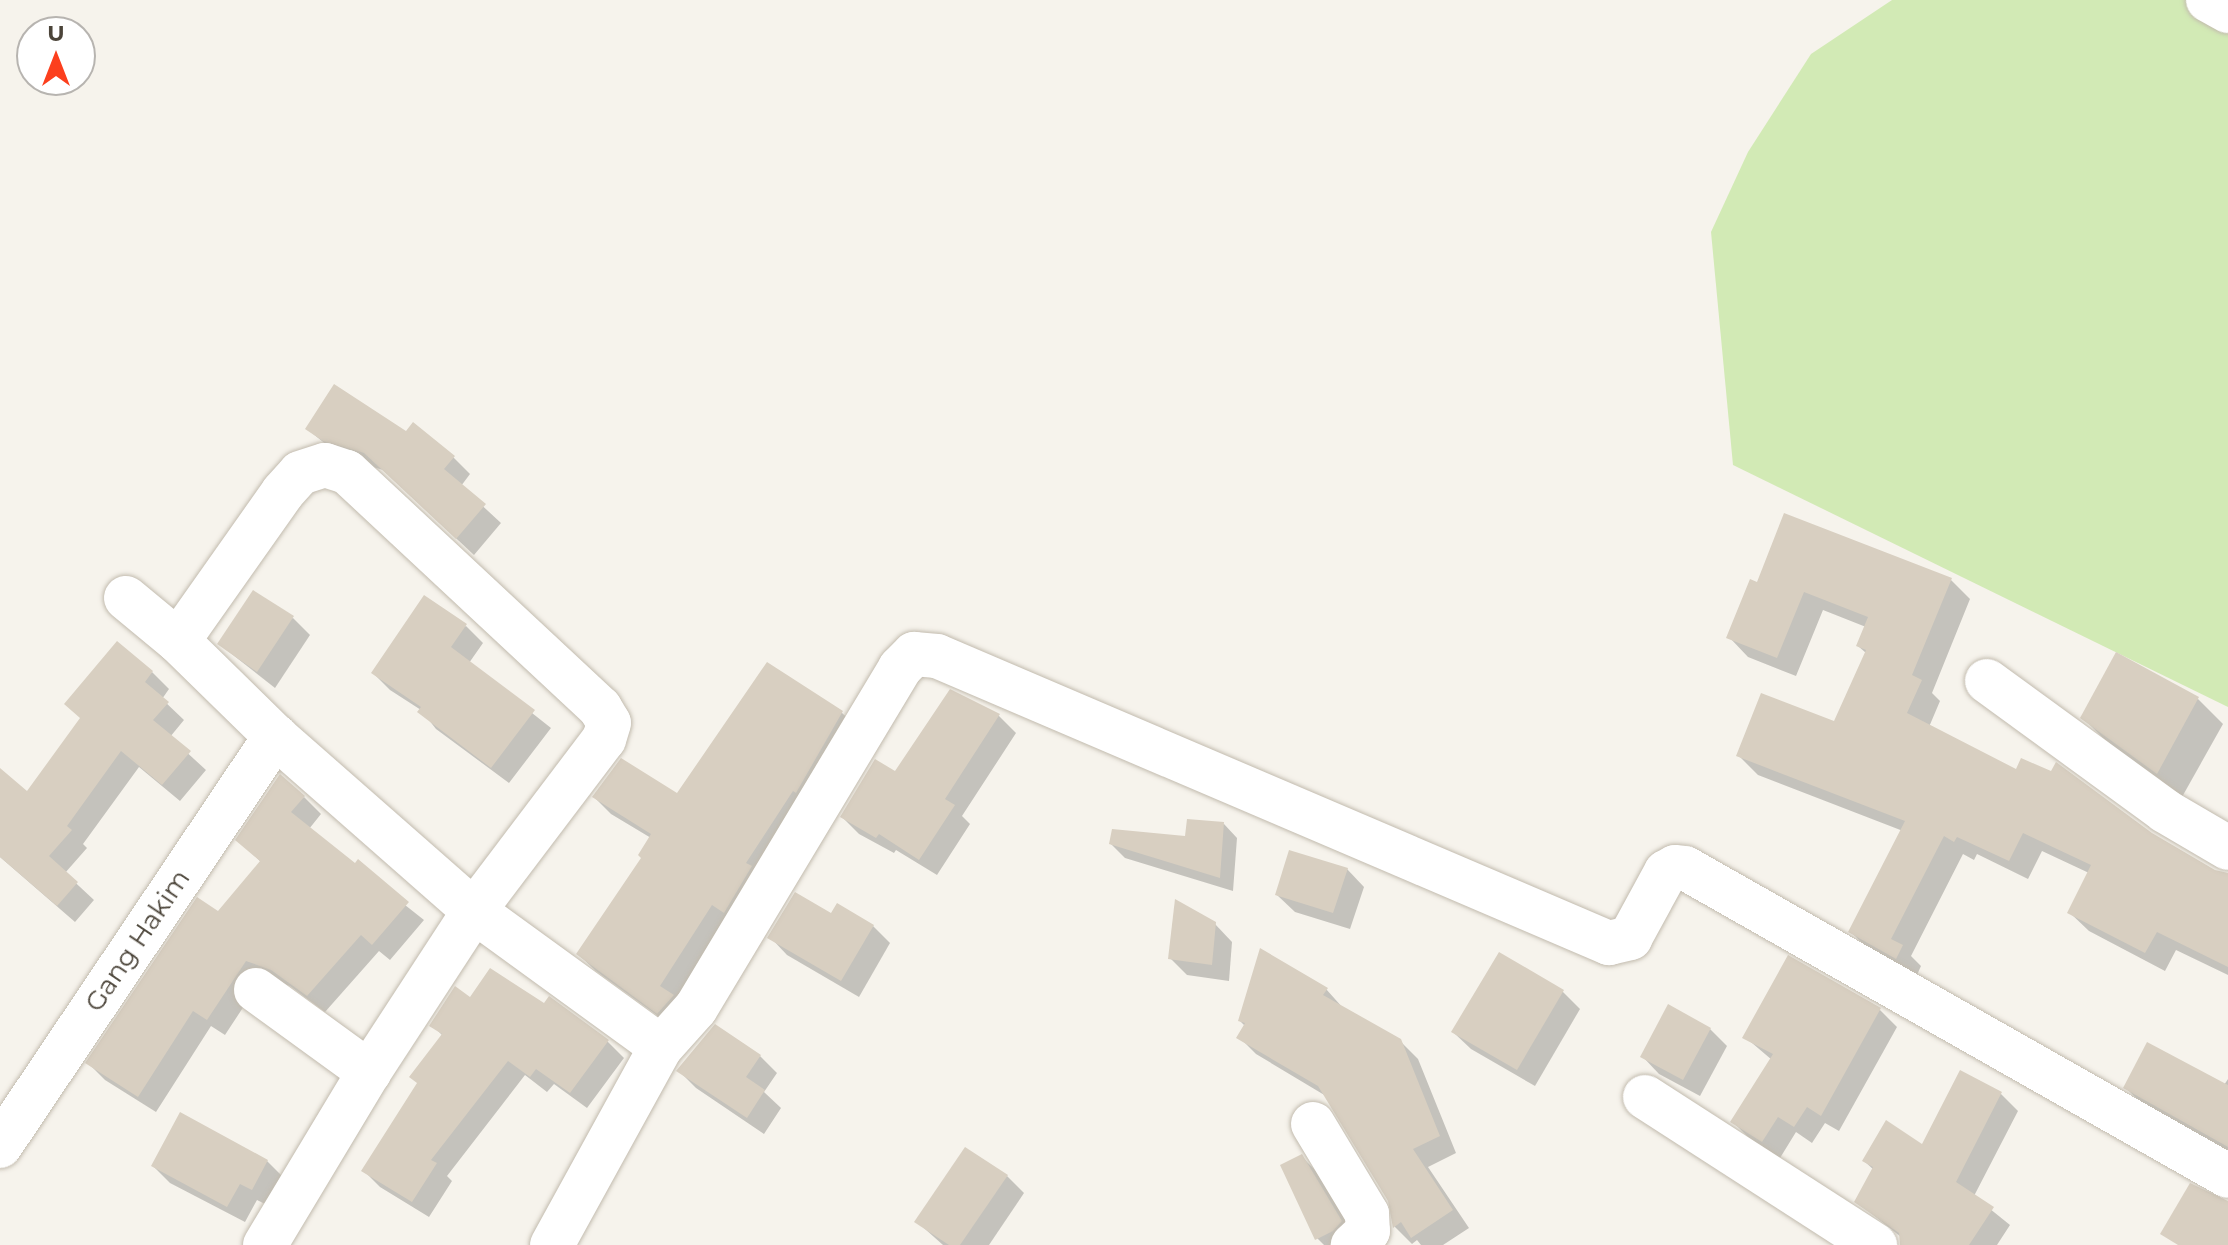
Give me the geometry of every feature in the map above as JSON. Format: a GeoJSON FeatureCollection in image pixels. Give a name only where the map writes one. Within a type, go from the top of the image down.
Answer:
{"type":"FeatureCollection","features":[{"type":"Feature","properties":{"kind":"street"},"geometry":{"type":"LineString","coordinates":[[2208,0],[2228,11]]}},
{"type":"Feature","properties":{"kind":"street"},"geometry":{"type":"LineString","coordinates":[[178,641],[300,473],[325,465],[347,472],[600,708],[609,723],[604,739],[474,911],[369,1072],[265,1245]]}},
{"type":"Feature","properties":{"kind":"street"},"geometry":{"type":"LineString","coordinates":[[126,598],[178,641],[275,736],[474,911],[661,1047]]}},
{"type":"Feature","properties":{"kind":"street"},"geometry":{"type":"LineString","coordinates":[[552,1245],[661,1047],[696,1008],[900,668],[914,654],[937,656],[1609,943],[1630,938],[1666,872],[1675,867],[1685,868],[2228,1176]]}},
{"type":"Feature","properties":{"kind":"street"},"geometry":{"type":"LineString","coordinates":[[1987,681],[2165,811],[2228,848]]}},
{"type":"Feature","properties":{"kind":"street","name":"Gang Hakim"},"geometry":{"type":"LineString","coordinates":[[0,1146],[275,736]]}},
{"type":"Feature","properties":{"kind":"street"},"geometry":{"type":"LineString","coordinates":[[256,990],[369,1072]]}},
{"type":"Feature","properties":{"kind":"street"},"geometry":{"type":"LineString","coordinates":[[1645,1097],[1875,1245]]}},
{"type":"Feature","properties":{"kind":"street"},"geometry":{"type":"LineString","coordinates":[[1313,1124],[1367,1214],[1368,1231],[1353,1245]]}},
{"type":"Feature","properties":{"kind":"green space"},"geometry":{"type":"Polygon","coordinates":[[[1892,0],[2228,0],[2228,707],[1733,465],[1711,232],[1748,152],[1811,54],[1892,0]]]}},
{"type":"Feature","properties":{"kind":"building"},"geometry":{"type":"Polygon","coordinates":[[[334,384],[406,431],[413,422],[455,456],[444,469],[486,504],[456,539],[364,453],[323,441],[305,429],[334,384]]]}},
{"type":"Feature","properties":{"kind":"building"},"geometry":{"type":"Polygon","coordinates":[[[1784,513],[1952,578],[1912,675],[1922,680],[1907,713],[2016,769],[2021,758],[2051,771],[2056,762],[2152,833],[2215,870],[2228,873],[2228,967],[2157,932],[2145,953],[2067,913],[2091,865],[2023,833],[2009,861],[1957,837],[1954,842],[1944,836],[1891,939],[1903,945],[1896,959],[1848,932],[1905,821],[1736,756],[1761,693],[1834,721],[1866,650],[1856,646],[1868,617],[1804,592],[1777,658],[1726,638],[1750,579],[1757,582],[1784,513]]]}},
{"type":"Feature","properties":{"kind":"building"},"geometry":{"type":"Polygon","coordinates":[[[253,590],[294,616],[257,672],[217,644],[253,590]]]}},
{"type":"Feature","properties":{"kind":"building"},"geometry":{"type":"Polygon","coordinates":[[[424,595],[467,624],[451,647],[535,710],[491,768],[417,712],[421,707],[371,673],[424,595]]]}},
{"type":"Feature","properties":{"kind":"building"},"geometry":{"type":"Polygon","coordinates":[[[117,641],[153,671],[145,682],[169,702],[153,720],[191,751],[162,785],[121,751],[67,826],[72,830],[49,856],[78,882],[57,906],[0,857],[0,768],[27,791],[80,718],[64,704],[117,641]]]}},
{"type":"Feature","properties":{"kind":"building"},"geometry":{"type":"Polygon","coordinates":[[[2116,652],[2199,697],[2157,774],[2080,718],[2116,652]]]}},
{"type":"Feature","properties":{"kind":"building"},"geometry":{"type":"Polygon","coordinates":[[[767,662],[843,711],[796,793],[793,791],[746,863],[752,866],[724,913],[712,905],[660,986],[674,995],[657,1014],[576,954],[641,858],[638,855],[651,834],[592,797],[621,758],[677,793],[767,662]]]}},
{"type":"Feature","properties":{"kind":"building"},"geometry":{"type":"Polygon","coordinates":[[[950,689],[1000,714],[945,799],[955,805],[919,860],[879,834],[876,838],[840,817],[875,759],[895,771],[950,689]]]}},
{"type":"Feature","properties":{"kind":"building"},"geometry":{"type":"Polygon","coordinates":[[[280,774],[305,796],[291,812],[355,863],[358,859],[409,902],[372,945],[361,935],[307,996],[271,970],[246,961],[207,1020],[193,1011],[138,1097],[85,1063],[197,897],[218,911],[260,861],[235,840],[280,774]]]}},
{"type":"Feature","properties":{"kind":"building"},"geometry":{"type":"Polygon","coordinates":[[[1187,819],[1224,822],[1220,878],[1109,844],[1112,829],[1185,836],[1187,819]]]}},
{"type":"Feature","properties":{"kind":"building"},"geometry":{"type":"Polygon","coordinates":[[[1289,850],[1348,868],[1333,913],[1275,895],[1289,850]]]}},
{"type":"Feature","properties":{"kind":"building"},"geometry":{"type":"Polygon","coordinates":[[[795,892],[831,913],[837,903],[874,925],[841,981],[767,938],[795,892]]]}},
{"type":"Feature","properties":{"kind":"building"},"geometry":{"type":"Polygon","coordinates":[[[1175,899],[1216,922],[1212,965],[1168,959],[1175,899]]]}},
{"type":"Feature","properties":{"kind":"building"},"geometry":{"type":"Polygon","coordinates":[[[1260,948],[1328,988],[1323,995],[1401,1039],[1440,1136],[1413,1149],[1453,1210],[1411,1238],[1401,1222],[1393,1228],[1388,1201],[1318,1086],[1236,1038],[1245,1023],[1238,1021],[1260,948]]]}},
{"type":"Feature","properties":{"kind":"building"},"geometry":{"type":"Polygon","coordinates":[[[1499,952],[1564,990],[1517,1070],[1451,1032],[1499,952]]]}},
{"type":"Feature","properties":{"kind":"building"},"geometry":{"type":"Polygon","coordinates":[[[1788,955],[1881,1008],[1821,1116],[1807,1107],[1794,1127],[1778,1117],[1762,1142],[1730,1122],[1773,1054],[1742,1038],[1788,955]]]}},
{"type":"Feature","properties":{"kind":"building"},"geometry":{"type":"Polygon","coordinates":[[[490,968],[544,1003],[549,996],[609,1040],[570,1093],[536,1069],[530,1077],[508,1061],[431,1160],[437,1163],[412,1202],[361,1171],[417,1083],[409,1077],[442,1034],[429,1026],[455,986],[470,997],[490,968]]]}},
{"type":"Feature","properties":{"kind":"building"},"geometry":{"type":"Polygon","coordinates":[[[1668,1004],[1711,1028],[1683,1080],[1640,1057],[1668,1004]]]}},
{"type":"Feature","properties":{"kind":"building"},"geometry":{"type":"Polygon","coordinates":[[[715,1024],[761,1055],[746,1077],[765,1090],[747,1118],[676,1071],[715,1024]]]}},
{"type":"Feature","properties":{"kind":"building"},"geometry":{"type":"Polygon","coordinates":[[[2147,1042],[2228,1085],[2228,1147],[2123,1088],[2147,1042]]]}},
{"type":"Feature","properties":{"kind":"building"},"geometry":{"type":"Polygon","coordinates":[[[1960,1070],[2002,1092],[1956,1182],[1994,1207],[1969,1245],[1900,1245],[1899,1233],[1854,1202],[1873,1167],[1862,1161],[1886,1120],[1922,1144],[1960,1070]]]}},
{"type":"Feature","properties":{"kind":"building"},"geometry":{"type":"Polygon","coordinates":[[[180,1112],[268,1160],[252,1190],[240,1184],[227,1207],[151,1166],[180,1112]]]}},
{"type":"Feature","properties":{"kind":"building"},"geometry":{"type":"Polygon","coordinates":[[[965,1147],[1008,1175],[960,1245],[949,1245],[914,1222],[965,1147]]]}},
{"type":"Feature","properties":{"kind":"building"},"geometry":{"type":"Polygon","coordinates":[[[1302,1154],[1342,1221],[1333,1231],[1315,1240],[1280,1165],[1302,1154]]]}},
{"type":"Feature","properties":{"kind":"building"},"geometry":{"type":"Polygon","coordinates":[[[2190,1183],[2228,1201],[2228,1245],[2178,1245],[2160,1234],[2190,1183]]]}}]}
